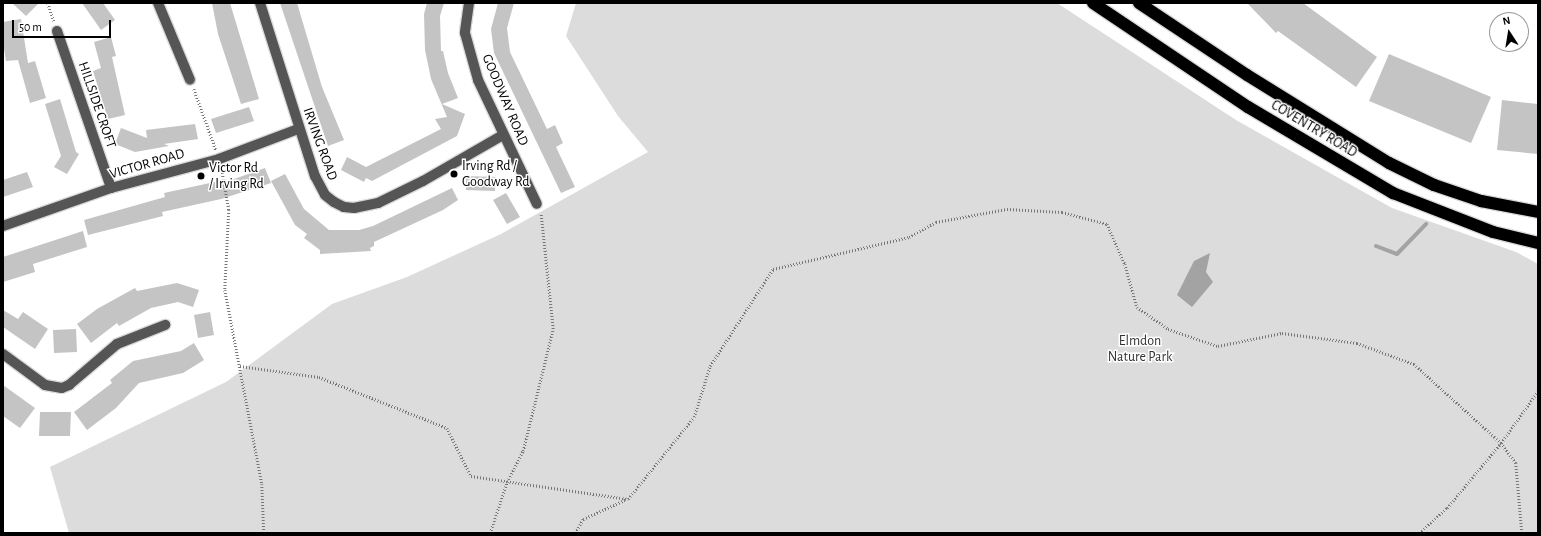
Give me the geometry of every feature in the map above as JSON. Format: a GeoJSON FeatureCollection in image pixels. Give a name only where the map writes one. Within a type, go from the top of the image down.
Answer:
{"type":"FeatureCollection","features":[{"type":"Feature","properties":{"kind":"highway","name":"COVENTRY ROAD"},"geometry":{"type":"LineString","coordinates":[[1093,3],[1248,107],[1393,193],[1493,232],[1538,243]]}},
{"type":"Feature","properties":{"kind":"highway","name":"COVENTRY ROAD"},"geometry":{"type":"LineString","coordinates":[[1140,3],[1247,75],[1389,163],[1434,185],[1482,200],[1538,212]]}},
{"type":"Feature","properties":{"kind":"highway"},"geometry":{"type":"LineString","coordinates":[[1482,200],[1538,220]]}},
{"type":"Feature","properties":{"kind":"street"},"geometry":{"type":"LineString","coordinates":[[158,3],[190,80]]}},
{"type":"Feature","properties":{"kind":"street","name":"IRVING ROAD"},"geometry":{"type":"LineString","coordinates":[[260,3],[298,129],[325,195],[344,207],[354,208],[378,203],[416,185],[503,134]]}},
{"type":"Feature","properties":{"kind":"street","name":"GOODWAY ROAD"},"geometry":{"type":"LineString","coordinates":[[469,3],[465,33],[478,80],[537,204]]}},
{"type":"Feature","properties":{"kind":"street","name":"HILLSIDE CROFT"},"geometry":{"type":"LineString","coordinates":[[57,31],[111,188]]}},
{"type":"Feature","properties":{"kind":"street","name":"VICTOR ROAD"},"geometry":{"type":"LineString","coordinates":[[3,226],[111,188],[219,159],[298,129]]}},
{"type":"Feature","properties":{"kind":"street"},"geometry":{"type":"LineString","coordinates":[[3,354],[45,385],[62,388],[69,385],[117,344],[165,325]]}},
{"type":"Feature","properties":{"kind":"path"},"geometry":{"type":"LineString","coordinates":[[48,3],[57,31]]}},
{"type":"Feature","properties":{"kind":"path"},"geometry":{"type":"LineString","coordinates":[[190,80],[219,159],[229,210],[224,290],[262,484],[264,533]]}},
{"type":"Feature","properties":{"kind":"path"},"geometry":{"type":"LineString","coordinates":[[490,533],[507,482],[524,451],[552,329],[544,229],[537,204]]}},
{"type":"Feature","properties":{"kind":"path"},"geometry":{"type":"LineString","coordinates":[[575,533],[583,519],[628,499],[694,417],[710,366],[773,269],[909,237],[936,222],[1007,209],[1062,212],[1107,224],[1125,264],[1137,307],[1168,329],[1218,346],[1282,333],[1357,343],[1414,364],[1501,443],[1516,463],[1522,533]]}},
{"type":"Feature","properties":{"kind":"path"},"geometry":{"type":"LineString","coordinates":[[240,366],[319,377],[447,428],[470,476],[628,499]]}},
{"type":"Feature","properties":{"kind":"path"},"geometry":{"type":"LineString","coordinates":[[1418,533],[1447,508],[1501,443],[1538,391]]}},
{"type":"Feature","properties":{"kind":"green space","name":"Elmdon Nature Park"},"geometry":{"type":"Polygon","coordinates":[[[576,3],[1057,3],[1236,120],[1392,208],[1516,252],[1538,264],[1538,533],[69,533],[50,467],[226,382],[332,304],[407,277],[501,234],[648,152],[618,116],[566,36],[576,3]]]}},
{"type":"Feature","properties":{"kind":"shaded area"},"geometry":{"type":"Polygon","coordinates":[[[1210,253],[1206,272],[1213,282],[1192,307],[1177,295],[1194,261],[1210,253]]]}},
{"type":"Feature","properties":{"kind":"building"},"geometry":{"type":"Polygon","coordinates":[[[12,3],[39,3],[26,16],[12,3]]]}},
{"type":"Feature","properties":{"kind":"building"},"geometry":{"type":"Polygon","coordinates":[[[82,3],[103,3],[115,20],[101,30],[82,3]]]}},
{"type":"Feature","properties":{"kind":"building"},"geometry":{"type":"Polygon","coordinates":[[[212,3],[230,3],[259,99],[241,104],[218,34],[212,3]]]}},
{"type":"Feature","properties":{"kind":"building"},"geometry":{"type":"Polygon","coordinates":[[[280,3],[297,3],[322,87],[344,140],[328,146],[280,3]]]}},
{"type":"Feature","properties":{"kind":"building"},"geometry":{"type":"Polygon","coordinates":[[[427,3],[444,3],[440,16],[441,51],[443,51],[448,73],[458,98],[442,104],[465,114],[457,136],[372,181],[366,178],[364,182],[341,170],[347,157],[366,167],[441,129],[435,119],[447,117],[431,79],[425,50],[424,14],[427,3]]]}},
{"type":"Feature","properties":{"kind":"building"},"geometry":{"type":"Polygon","coordinates":[[[498,3],[514,3],[507,28],[510,52],[547,129],[555,125],[563,143],[556,147],[575,187],[561,193],[494,53],[491,29],[498,3]]]}},
{"type":"Feature","properties":{"kind":"building"},"geometry":{"type":"Polygon","coordinates":[[[1247,3],[1303,3],[1377,57],[1356,87],[1278,31],[1276,33],[1247,3]]]}},
{"type":"Feature","properties":{"kind":"building"},"geometry":{"type":"Polygon","coordinates":[[[21,19],[28,63],[35,61],[46,98],[30,103],[18,60],[6,61],[3,42],[3,22],[21,19]]]}},
{"type":"Feature","properties":{"kind":"building"},"geometry":{"type":"Polygon","coordinates":[[[111,37],[116,56],[112,57],[125,115],[108,119],[93,71],[101,68],[94,42],[111,37]]]}},
{"type":"Feature","properties":{"kind":"building"},"geometry":{"type":"Polygon","coordinates":[[[1389,54],[1491,97],[1471,143],[1369,101],[1389,54]]]}},
{"type":"Feature","properties":{"kind":"building"},"geometry":{"type":"Polygon","coordinates":[[[60,99],[76,152],[79,154],[67,174],[54,167],[61,156],[45,104],[60,99]]]}},
{"type":"Feature","properties":{"kind":"building"},"geometry":{"type":"Polygon","coordinates":[[[1502,100],[1538,104],[1538,154],[1497,150],[1502,100]]]}},
{"type":"Feature","properties":{"kind":"building"},"geometry":{"type":"Polygon","coordinates":[[[249,107],[254,121],[216,133],[211,119],[249,107]]]}},
{"type":"Feature","properties":{"kind":"building"},"geometry":{"type":"Polygon","coordinates":[[[195,124],[198,139],[164,144],[169,146],[135,152],[115,144],[121,128],[147,138],[146,130],[195,124]]]}},
{"type":"Feature","properties":{"kind":"building"},"geometry":{"type":"Polygon","coordinates":[[[265,168],[271,183],[221,199],[162,212],[163,216],[88,235],[84,220],[165,197],[164,193],[219,181],[220,184],[265,168]]]}},
{"type":"Feature","properties":{"kind":"building"},"geometry":{"type":"Polygon","coordinates":[[[27,172],[33,187],[3,197],[3,180],[27,172]]]}},
{"type":"Feature","properties":{"kind":"building"},"geometry":{"type":"Polygon","coordinates":[[[285,174],[304,209],[329,230],[359,230],[373,226],[452,188],[458,200],[443,210],[374,242],[374,246],[370,248],[371,251],[320,254],[320,250],[304,238],[307,234],[295,225],[271,181],[285,174]]]}},
{"type":"Feature","properties":{"kind":"building"},"geometry":{"type":"Polygon","coordinates":[[[466,176],[496,177],[495,191],[466,190],[466,176]]]}},
{"type":"Feature","properties":{"kind":"building"},"geometry":{"type":"Polygon","coordinates":[[[506,193],[520,217],[507,224],[493,200],[506,193]]]}},
{"type":"Feature","properties":{"kind":"building"},"geometry":{"type":"Polygon","coordinates":[[[83,231],[87,247],[33,264],[35,272],[3,282],[3,257],[83,231]]]}},
{"type":"Feature","properties":{"kind":"building"},"geometry":{"type":"Polygon","coordinates":[[[177,283],[199,290],[193,307],[178,302],[151,308],[119,326],[117,323],[91,343],[77,324],[97,309],[135,288],[137,291],[177,283]]]}},
{"type":"Feature","properties":{"kind":"building"},"geometry":{"type":"Polygon","coordinates":[[[3,310],[18,319],[23,312],[48,329],[35,349],[3,327],[3,310]]]}},
{"type":"Feature","properties":{"kind":"building"},"geometry":{"type":"Polygon","coordinates":[[[210,312],[214,335],[198,338],[194,315],[210,312]]]}},
{"type":"Feature","properties":{"kind":"building"},"geometry":{"type":"Polygon","coordinates":[[[76,329],[77,352],[54,353],[53,330],[76,329]]]}},
{"type":"Feature","properties":{"kind":"building"},"geometry":{"type":"Polygon","coordinates":[[[194,343],[204,360],[183,373],[139,383],[116,408],[87,430],[74,412],[112,383],[110,380],[133,361],[181,351],[194,343]]]}},
{"type":"Feature","properties":{"kind":"building"},"geometry":{"type":"Polygon","coordinates":[[[3,385],[35,408],[20,428],[3,416],[3,385]]]}},
{"type":"Feature","properties":{"kind":"building"},"geometry":{"type":"Polygon","coordinates":[[[40,412],[71,412],[70,436],[39,436],[40,412]]]}},
{"type":"Feature","properties":{"kind":"waterway"},"geometry":{"type":"LineString","coordinates":[[1376,246],[1397,254],[1426,224]]}},
{"type":"Feature","properties":{"kind":"place","name":"Irving Rd / Goodway Rd"},"geometry":{"type":"Point","coordinates":[454,174]}},
{"type":"Feature","properties":{"kind":"place","name":"Victor Rd / Irving Rd"},"geometry":{"type":"Point","coordinates":[201,176]}}]}
